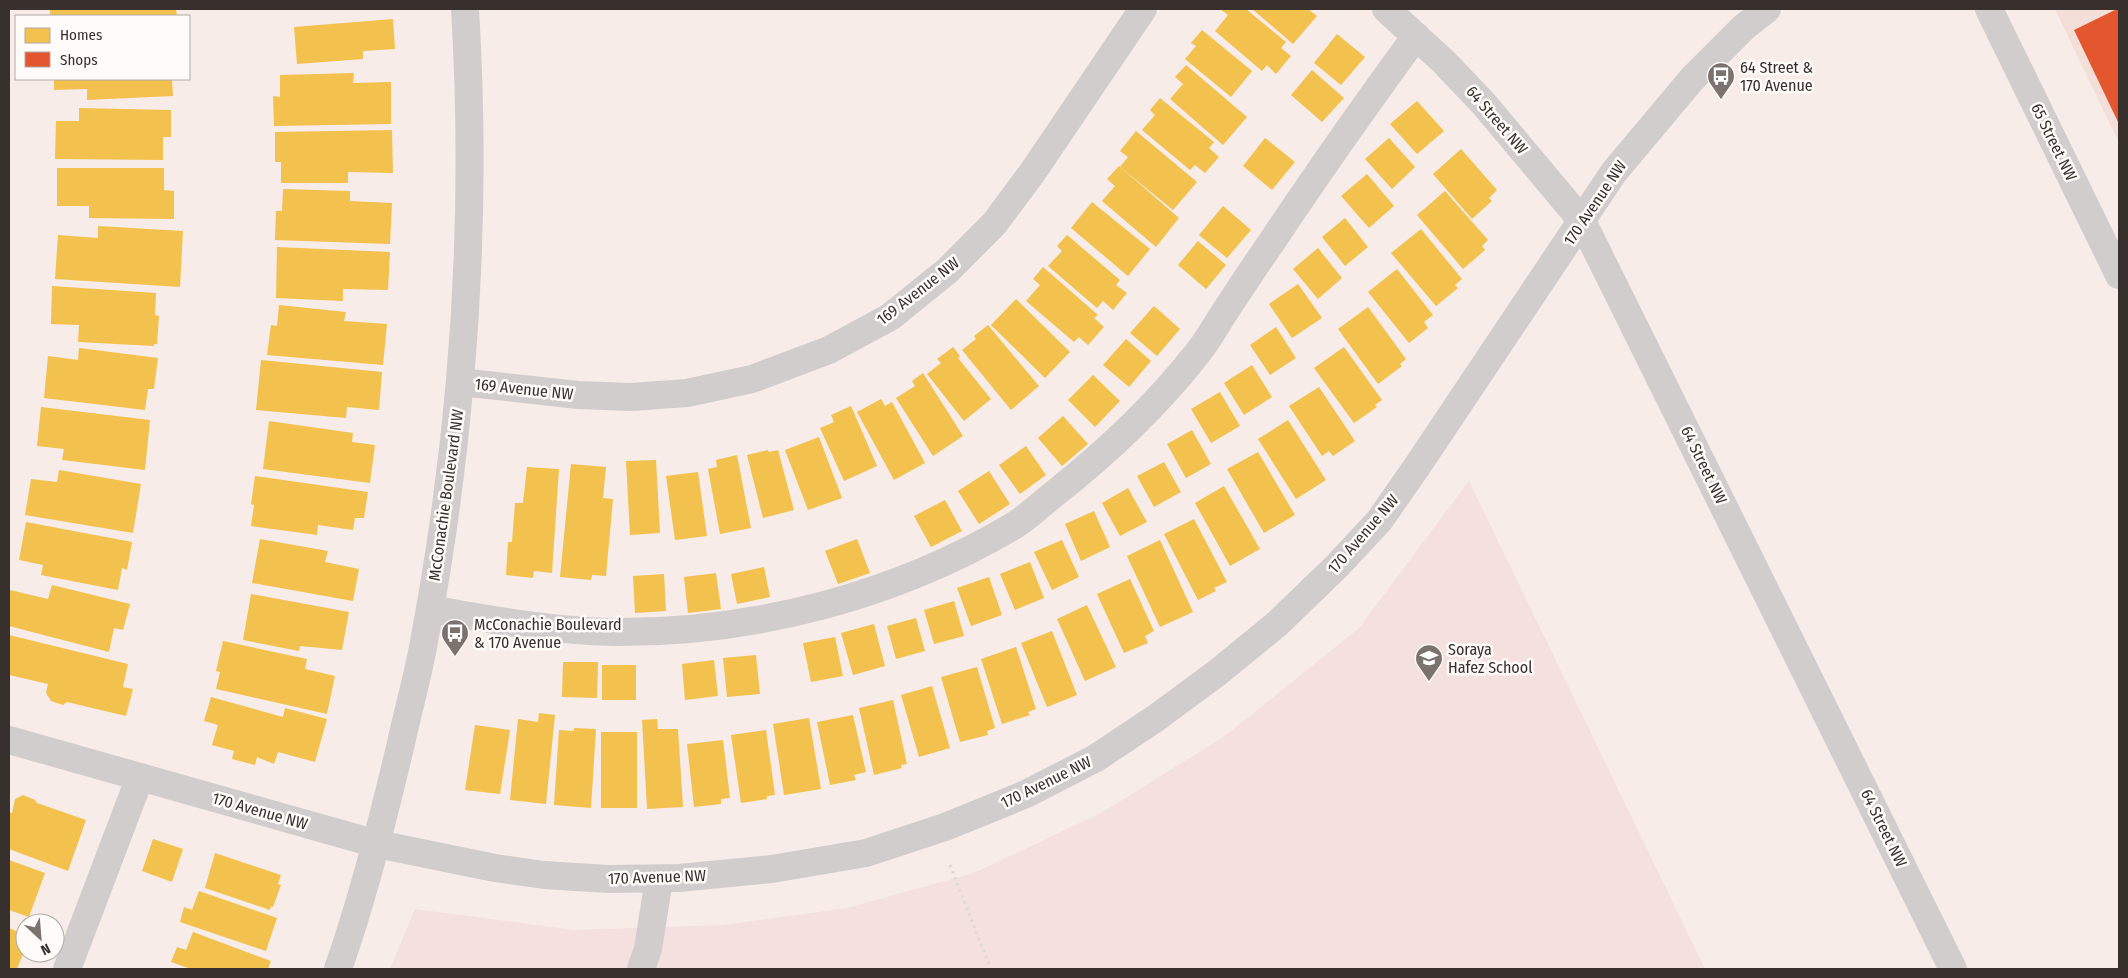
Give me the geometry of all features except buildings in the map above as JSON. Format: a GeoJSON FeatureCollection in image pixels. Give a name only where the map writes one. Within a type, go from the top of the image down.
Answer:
{"type":"FeatureCollection","features":[{"type":"Feature","properties":{"kind":"street","name":"McConachie Boulevard NW"},"geometry":{"type":"LineString","coordinates":[[338,969],[354,923],[377,844],[423,649],[444,521],[460,382],[467,298],[471,174],[465,9]]}},
{"type":"Feature","properties":{"kind":"street","name":"169 Avenue NW"},"geometry":{"type":"LineString","coordinates":[[460,382],[578,395],[631,397],[686,393],[752,379],[829,350],[890,317],[947,271],[994,224],[1144,9]]}},
{"type":"Feature","properties":{"kind":"street","name":"64 Street NW"},"geometry":{"type":"LineString","coordinates":[[1386,9],[1444,62],[1484,104],[1582,221],[1953,969]]}},
{"type":"Feature","properties":{"kind":"street","name":"170 Avenue NW"},"geometry":{"type":"LineString","coordinates":[[9,740],[377,844],[474,865],[544,875],[608,879],[659,879],[772,869],[856,854],[946,827],[1026,794],[1096,758],[1156,718],[1217,673],[1278,623],[1336,567],[1379,521],[1614,172],[1692,80],[1744,28],[1767,9]]}},
{"type":"Feature","properties":{"kind":"street","name":"65 Street NW"},"geometry":{"type":"LineString","coordinates":[[1989,9],[2119,275]]}},
{"type":"Feature","properties":{"kind":"street"},"geometry":{"type":"LineString","coordinates":[[430,609],[555,628],[615,632],[675,630],[734,624],[794,613],[860,594],[909,577],[965,552],[1018,523],[1088,467],[1152,406],[1198,352],[1327,159],[1416,36]]}},
{"type":"Feature","properties":{"kind":"street"},"geometry":{"type":"LineString","coordinates":[[67,969],[140,777]]}},
{"type":"Feature","properties":{"kind":"street"},"geometry":{"type":"LineString","coordinates":[[641,969],[648,950],[659,879]]}},
{"type":"Feature","properties":{"kind":"path"},"geometry":{"type":"LineString","coordinates":[[950,865],[991,969]]}},
{"type":"Feature","properties":{"kind":"shaded area"},"geometry":{"type":"Polygon","coordinates":[[[2055,9],[2119,9],[2119,143],[2055,9]]]}},
{"type":"Feature","properties":{"kind":"shaded area","name":"Soraya Hafez School"},"geometry":{"type":"Polygon","coordinates":[[[1469,481],[1705,969],[390,969],[415,909],[574,930],[723,925],[847,908],[974,873],[1103,812],[1225,736],[1359,628],[1469,481]]]}},
{"type":"Feature","properties":{"kind":"place","name":"64 Street & 170 Avenue"},"geometry":{"type":"Point","coordinates":[1721,100]}},
{"type":"Feature","properties":{"kind":"place","name":"McConachie Boulevard & 170 Avenue"},"geometry":{"type":"Point","coordinates":[455,657]}},
{"type":"Feature","properties":{"kind":"place","name":"Soraya Hafez School"},"geometry":{"type":"Point","coordinates":[1429,682]}}]}
